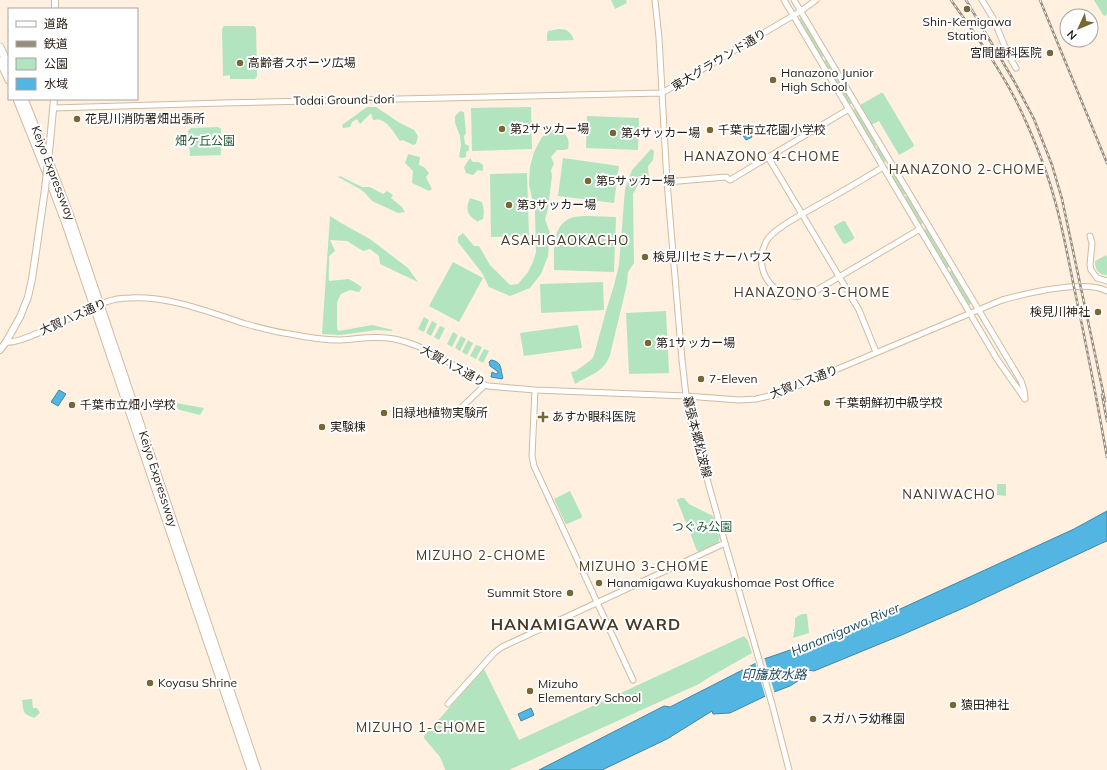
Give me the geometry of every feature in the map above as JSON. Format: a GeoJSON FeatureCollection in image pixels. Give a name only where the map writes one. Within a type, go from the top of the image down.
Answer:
{"type":"FeatureCollection","features":[{"type":"Feature","properties":{"kind":"highway"},"geometry":{"type":"LineString","coordinates":[[0,47],[8,65]]}},
{"type":"Feature","properties":{"kind":"highway"},"geometry":{"type":"LineString","coordinates":[[0,61],[8,78]]}},
{"type":"Feature","properties":{"kind":"highway","name":"Keiyo Expressway"},"geometry":{"type":"LineString","coordinates":[[17,100],[70,236],[251,770]]}},
{"type":"Feature","properties":{"kind":"highway","name":"Keiyo Expressway"},"geometry":{"type":"LineString","coordinates":[[24,100],[73,227],[257,770]]}},
{"type":"Feature","properties":{"kind":"main road"},"geometry":{"type":"LineString","coordinates":[[0,350],[6,342],[24,308],[29,291],[45,189],[54,100]]}},
{"type":"Feature","properties":{"kind":"street","name":"幕張本郷松波線"},"geometry":{"type":"LineString","coordinates":[[656,0],[667,182],[686,396],[691,422],[772,704],[789,770]]}},
{"type":"Feature","properties":{"kind":"street"},"geometry":{"type":"LineString","coordinates":[[784,0],[997,359],[1025,399],[1021,381],[794,0]]}},
{"type":"Feature","properties":{"kind":"street","name":"東大グラウンド通り"},"geometry":{"type":"LineString","coordinates":[[662,94],[793,16],[816,0]]}},
{"type":"Feature","properties":{"kind":"street"},"geometry":{"type":"LineString","coordinates":[[982,0],[993,18],[1008,54],[1016,68]]}},
{"type":"Feature","properties":{"kind":"street","name":"Todai Ground-dori"},"geometry":{"type":"LineString","coordinates":[[54,108],[662,94]]}},
{"type":"Feature","properties":{"kind":"street"},"geometry":{"type":"LineString","coordinates":[[667,182],[726,177],[730,180],[849,109]]}},
{"type":"Feature","properties":{"kind":"street"},"geometry":{"type":"LineString","coordinates":[[768,157],[859,310],[876,352]]}},
{"type":"Feature","properties":{"kind":"street"},"geometry":{"type":"LineString","coordinates":[[883,167],[775,231],[767,240],[761,258],[761,267],[765,277],[776,290],[789,295],[799,297],[812,293],[920,229]]}},
{"type":"Feature","properties":{"kind":"street"},"geometry":{"type":"LineString","coordinates":[[1090,236],[1092,243],[1091,270],[1097,278],[1107,281]]}},
{"type":"Feature","properties":{"kind":"street","name":"大賀ハス通り"},"geometry":{"type":"LineString","coordinates":[[6,342],[13,342],[29,337],[114,299],[156,299],[199,308],[261,328],[290,334],[337,340],[383,338],[410,343],[439,356],[488,386],[535,390],[686,396],[738,400],[756,399],[770,396],[1002,300],[1055,288],[1082,287],[1099,288],[1107,291]]}},
{"type":"Feature","properties":{"kind":"street"},"geometry":{"type":"LineString","coordinates":[[461,408],[485,385]]}},
{"type":"Feature","properties":{"kind":"street"},"geometry":{"type":"LineString","coordinates":[[535,390],[532,456],[534,466],[633,680]]}},
{"type":"Feature","properties":{"kind":"street"},"geometry":{"type":"LineString","coordinates":[[448,704],[502,646],[725,543]]}},
{"type":"Feature","properties":{"kind":"green space"},"geometry":{"type":"Polygon","coordinates":[[[611,0],[626,0],[627,3],[615,9],[611,0]]]}},
{"type":"Feature","properties":{"kind":"green space"},"geometry":{"type":"Polygon","coordinates":[[[1094,0],[1107,0],[1107,14],[1105,16],[1094,0]]]}},
{"type":"Feature","properties":{"kind":"green space"},"geometry":{"type":"Polygon","coordinates":[[[802,17],[824,54],[823,57],[821,57],[797,20],[802,17]]]}},
{"type":"Feature","properties":{"kind":"green space"},"geometry":{"type":"Polygon","coordinates":[[[224,26],[254,26],[256,28],[257,76],[255,79],[230,79],[230,75],[223,76],[222,29],[224,26]]]}},
{"type":"Feature","properties":{"kind":"green space"},"geometry":{"type":"Polygon","coordinates":[[[559,29],[568,32],[572,35],[574,40],[547,41],[548,31],[559,29]]]}},
{"type":"Feature","properties":{"kind":"green space"},"geometry":{"type":"Polygon","coordinates":[[[825,60],[828,60],[852,102],[851,104],[848,104],[823,63],[825,60]]]}},
{"type":"Feature","properties":{"kind":"green space"},"geometry":{"type":"Polygon","coordinates":[[[883,93],[914,145],[899,155],[879,121],[871,125],[860,107],[860,105],[883,93]]]}},
{"type":"Feature","properties":{"kind":"green space"},"geometry":{"type":"Polygon","coordinates":[[[367,107],[376,107],[400,123],[414,130],[418,136],[416,144],[413,145],[403,140],[400,141],[386,123],[379,120],[373,120],[371,113],[360,124],[357,119],[352,122],[350,127],[343,128],[342,125],[367,107]]]}},
{"type":"Feature","properties":{"kind":"green space","name":"第2サッカー場"},"geometry":{"type":"Polygon","coordinates":[[[531,107],[532,149],[472,151],[471,108],[531,107]]]}},
{"type":"Feature","properties":{"kind":"green space"},"geometry":{"type":"Polygon","coordinates":[[[854,109],[857,109],[878,145],[874,148],[852,112],[854,109]]]}},
{"type":"Feature","properties":{"kind":"green space"},"geometry":{"type":"Polygon","coordinates":[[[460,111],[464,112],[466,133],[464,136],[465,144],[469,146],[469,150],[466,152],[466,157],[462,158],[459,157],[461,145],[460,136],[455,123],[455,116],[460,111]]]}},
{"type":"Feature","properties":{"kind":"green space","name":"第4サッカー場"},"geometry":{"type":"Polygon","coordinates":[[[587,116],[639,118],[638,150],[586,148],[587,116]]]}},
{"type":"Feature","properties":{"kind":"green space","name":"畑ケ丘公園"},"geometry":{"type":"Polygon","coordinates":[[[218,127],[221,129],[221,155],[190,156],[188,131],[191,128],[218,127]]]}},
{"type":"Feature","properties":{"kind":"green space"},"geometry":{"type":"Polygon","coordinates":[[[551,130],[559,131],[565,135],[569,144],[568,149],[557,150],[551,157],[554,164],[551,170],[552,176],[548,209],[545,219],[550,233],[548,256],[541,274],[530,288],[510,296],[489,287],[482,273],[458,242],[458,237],[463,233],[474,246],[479,246],[490,265],[510,285],[518,284],[528,272],[536,252],[535,212],[529,184],[530,167],[534,152],[542,137],[551,130]]]}},
{"type":"Feature","properties":{"kind":"green space"},"geometry":{"type":"Polygon","coordinates":[[[879,146],[886,159],[885,162],[882,162],[874,149],[879,146]]]}},
{"type":"Feature","properties":{"kind":"green space"},"geometry":{"type":"Polygon","coordinates":[[[651,149],[654,151],[653,160],[648,166],[649,182],[639,183],[633,194],[634,263],[628,272],[627,284],[610,355],[600,369],[575,384],[571,372],[576,371],[592,359],[594,355],[614,285],[619,265],[625,189],[632,170],[651,149]]]}},
{"type":"Feature","properties":{"kind":"green space"},"geometry":{"type":"Polygon","coordinates":[[[408,154],[420,157],[419,165],[424,167],[429,173],[426,177],[432,189],[429,191],[412,183],[413,171],[405,163],[408,154]]]}},
{"type":"Feature","properties":{"kind":"green space"},"geometry":{"type":"Polygon","coordinates":[[[470,158],[473,162],[479,162],[483,165],[483,171],[478,170],[473,175],[466,173],[464,167],[470,158]]]}},
{"type":"Feature","properties":{"kind":"green space","name":"第5サッカー場"},"geometry":{"type":"Polygon","coordinates":[[[563,158],[619,166],[614,203],[558,196],[563,158]]]}},
{"type":"Feature","properties":{"kind":"green space"},"geometry":{"type":"Polygon","coordinates":[[[888,166],[891,166],[907,194],[903,196],[886,169],[888,166]]]}},
{"type":"Feature","properties":{"kind":"green space","name":"第3サッカー場"},"geometry":{"type":"Polygon","coordinates":[[[527,173],[529,236],[491,237],[490,174],[527,173]]]}},
{"type":"Feature","properties":{"kind":"green space"},"geometry":{"type":"Polygon","coordinates":[[[340,176],[362,187],[370,187],[383,194],[387,191],[393,195],[391,198],[402,207],[405,212],[398,213],[372,201],[360,189],[338,177],[340,176]]]}},
{"type":"Feature","properties":{"kind":"green space"},"geometry":{"type":"Polygon","coordinates":[[[908,195],[923,221],[920,225],[903,198],[908,195]]]}},
{"type":"Feature","properties":{"kind":"green space"},"geometry":{"type":"Polygon","coordinates":[[[470,198],[482,202],[484,211],[483,219],[478,222],[471,217],[467,209],[470,198]]]}},
{"type":"Feature","properties":{"kind":"green space"},"geometry":{"type":"Polygon","coordinates":[[[330,216],[370,239],[408,268],[418,282],[380,264],[379,256],[370,249],[363,251],[347,241],[330,240],[335,251],[329,256],[329,281],[349,279],[362,287],[359,292],[350,290],[341,294],[337,302],[337,329],[339,331],[372,325],[393,330],[392,331],[377,330],[340,335],[322,334],[330,216]]]}},
{"type":"Feature","properties":{"kind":"green space"},"geometry":{"type":"Polygon","coordinates":[[[574,217],[616,217],[614,272],[554,270],[555,239],[561,225],[574,217]]]}},
{"type":"Feature","properties":{"kind":"green space"},"geometry":{"type":"Polygon","coordinates":[[[845,221],[854,237],[854,239],[845,244],[834,228],[834,226],[845,221]]]}},
{"type":"Feature","properties":{"kind":"green space"},"geometry":{"type":"Polygon","coordinates":[[[927,228],[949,265],[948,268],[946,268],[923,232],[927,228]]]}},
{"type":"Feature","properties":{"kind":"green space"},"geometry":{"type":"Polygon","coordinates":[[[1106,255],[1107,275],[1104,275],[1099,273],[1095,261],[1106,255]]]}},
{"type":"Feature","properties":{"kind":"green space"},"geometry":{"type":"Polygon","coordinates":[[[453,262],[483,278],[459,322],[429,306],[453,262]]]}},
{"type":"Feature","properties":{"kind":"green space"},"geometry":{"type":"Polygon","coordinates":[[[950,271],[953,271],[972,303],[968,306],[948,274],[950,271]]]}},
{"type":"Feature","properties":{"kind":"green space"},"geometry":{"type":"Polygon","coordinates":[[[603,282],[604,310],[541,313],[540,284],[603,282]]]}},
{"type":"Feature","properties":{"kind":"green space","name":"第1サッカー場"},"geometry":{"type":"Polygon","coordinates":[[[666,311],[669,373],[629,374],[626,313],[666,311]]]}},
{"type":"Feature","properties":{"kind":"green space"},"geometry":{"type":"Polygon","coordinates":[[[424,317],[429,320],[424,332],[418,329],[424,317]]]}},
{"type":"Feature","properties":{"kind":"green space"},"geometry":{"type":"Polygon","coordinates":[[[432,321],[437,324],[431,336],[426,333],[432,321]]]}},
{"type":"Feature","properties":{"kind":"green space"},"geometry":{"type":"Polygon","coordinates":[[[578,325],[582,348],[524,356],[520,333],[578,325]]]}},
{"type":"Feature","properties":{"kind":"green space"},"geometry":{"type":"Polygon","coordinates":[[[440,326],[445,328],[439,340],[434,337],[440,326]]]}},
{"type":"Feature","properties":{"kind":"green space"},"geometry":{"type":"Polygon","coordinates":[[[453,332],[458,335],[452,347],[447,344],[453,332]]]}},
{"type":"Feature","properties":{"kind":"green space"},"geometry":{"type":"Polygon","coordinates":[[[461,336],[466,339],[460,351],[455,348],[461,336]]]}},
{"type":"Feature","properties":{"kind":"green space"},"geometry":{"type":"Polygon","coordinates":[[[468,340],[473,343],[467,355],[462,352],[468,340]]]}},
{"type":"Feature","properties":{"kind":"green space"},"geometry":{"type":"Polygon","coordinates":[[[476,345],[482,347],[476,359],[470,356],[476,345]]]}},
{"type":"Feature","properties":{"kind":"green space"},"geometry":{"type":"Polygon","coordinates":[[[484,349],[489,351],[483,363],[478,360],[484,349]]]}},
{"type":"Feature","properties":{"kind":"green space"},"geometry":{"type":"Polygon","coordinates":[[[176,403],[204,408],[200,415],[178,409],[176,403]]]}},
{"type":"Feature","properties":{"kind":"green space"},"geometry":{"type":"Polygon","coordinates":[[[997,484],[1006,484],[1006,496],[997,495],[997,484]]]}},
{"type":"Feature","properties":{"kind":"green space"},"geometry":{"type":"Polygon","coordinates":[[[570,491],[582,516],[581,518],[567,524],[565,523],[554,499],[570,491]]]}},
{"type":"Feature","properties":{"kind":"green space","name":"つぐみ公園"},"geometry":{"type":"Polygon","coordinates":[[[684,498],[689,504],[713,516],[720,538],[717,544],[700,552],[697,551],[677,500],[684,498]]]}},
{"type":"Feature","properties":{"kind":"green space"},"geometry":{"type":"Polygon","coordinates":[[[802,614],[807,614],[809,633],[793,638],[795,618],[802,614]]]}},
{"type":"Feature","properties":{"kind":"green space"},"geometry":{"type":"Polygon","coordinates":[[[744,636],[748,641],[752,653],[699,684],[509,770],[445,770],[440,757],[424,738],[424,736],[484,669],[519,740],[744,636]]]}},
{"type":"Feature","properties":{"kind":"green space"},"geometry":{"type":"Polygon","coordinates":[[[32,699],[33,708],[37,708],[40,713],[34,718],[24,712],[22,700],[32,699]]]}},
{"type":"Feature","properties":{"kind":"water"},"geometry":{"type":"Polygon","coordinates":[[[745,124],[752,137],[746,140],[738,128],[745,124]]]}},
{"type":"Feature","properties":{"kind":"water"},"geometry":{"type":"Polygon","coordinates":[[[491,360],[498,362],[503,378],[502,379],[491,377],[492,372],[496,374],[498,373],[490,366],[489,362],[491,360]]]}},
{"type":"Feature","properties":{"kind":"water"},"geometry":{"type":"Polygon","coordinates":[[[59,390],[66,394],[58,406],[51,402],[59,390]]]}},
{"type":"Feature","properties":{"kind":"water","name":"印旛放水路"},"geometry":{"type":"Polygon","coordinates":[[[1107,511],[1107,541],[968,606],[814,671],[805,671],[804,677],[790,686],[730,713],[713,714],[712,711],[667,739],[602,770],[539,770],[664,706],[670,707],[764,659],[842,632],[898,610],[1074,529],[1107,511]]]}},
{"type":"Feature","properties":{"kind":"water"},"geometry":{"type":"Polygon","coordinates":[[[531,708],[534,715],[521,721],[518,714],[531,708]]]}},
{"type":"Feature","properties":{"kind":"pier"},"geometry":{"type":"Polygon","coordinates":[[[764,657],[775,694],[766,699],[755,662],[764,657]]]}},
{"type":"Feature","properties":{"kind":"railway"},"geometry":{"type":"LineString","coordinates":[[951,0],[992,60],[1011,91],[1027,124],[1046,171],[1058,212],[1065,244],[1107,457]]}},
{"type":"Feature","properties":{"kind":"railway"},"geometry":{"type":"LineString","coordinates":[[966,0],[1014,81],[1034,119],[1052,165],[1062,199],[1105,401]]}},
{"type":"Feature","properties":{"kind":"railway"},"geometry":{"type":"LineString","coordinates":[[1040,0],[1107,163]]}},
{"type":"Feature","properties":{"kind":"railway"},"geometry":{"type":"LineString","coordinates":[[1102,395],[1107,421]]}},
{"type":"Feature","properties":{"kind":"place","name":"Shin-Kemigawa Station"},"geometry":{"type":"Point","coordinates":[967,9]}},
{"type":"Feature","properties":{"kind":"place","name":"宮間歯科医院"},"geometry":{"type":"Point","coordinates":[1050,53]}},
{"type":"Feature","properties":{"kind":"place","name":"高齢者スポーツ広場"},"geometry":{"type":"Point","coordinates":[240,63]}},
{"type":"Feature","properties":{"kind":"place","name":"Hanazono Junior High School"},"geometry":{"type":"Point","coordinates":[773,80]}},
{"type":"Feature","properties":{"kind":"place","name":"花見川消防署畑出張所"},"geometry":{"type":"Point","coordinates":[77,119]}},
{"type":"Feature","properties":{"kind":"place","name":"第2サッカー場"},"geometry":{"type":"Point","coordinates":[502,129]}},
{"type":"Feature","properties":{"kind":"place","name":"千葉市立花園小学校"},"geometry":{"type":"Point","coordinates":[710,130]}},
{"type":"Feature","properties":{"kind":"place","name":"第4サッカー場"},"geometry":{"type":"Point","coordinates":[613,133]}},
{"type":"Feature","properties":{"kind":"place","name":"第5サッカー場"},"geometry":{"type":"Point","coordinates":[588,181]}},
{"type":"Feature","properties":{"kind":"place","name":"第3サッカー場"},"geometry":{"type":"Point","coordinates":[509,205]}},
{"type":"Feature","properties":{"kind":"place","name":"検見川セミナーハウス"},"geometry":{"type":"Point","coordinates":[645,257]}},
{"type":"Feature","properties":{"kind":"place","name":"検見川神社"},"geometry":{"type":"Point","coordinates":[1098,312]}},
{"type":"Feature","properties":{"kind":"place","name":"第1サッカー場"},"geometry":{"type":"Point","coordinates":[648,343]}},
{"type":"Feature","properties":{"kind":"place","name":"7-Eleven"},"geometry":{"type":"Point","coordinates":[701,379]}},
{"type":"Feature","properties":{"kind":"place","name":"千葉朝鮮初中級学校"},"geometry":{"type":"Point","coordinates":[827,403]}},
{"type":"Feature","properties":{"kind":"place","name":"千葉市立畑小学校"},"geometry":{"type":"Point","coordinates":[72,405]}},
{"type":"Feature","properties":{"kind":"place","name":"旧緑地植物実験所"},"geometry":{"type":"Point","coordinates":[384,413]}},
{"type":"Feature","properties":{"kind":"place","name":"あすか眼科医院"},"geometry":{"type":"Point","coordinates":[543,417]}},
{"type":"Feature","properties":{"kind":"place","name":"実験棟"},"geometry":{"type":"Point","coordinates":[322,427]}},
{"type":"Feature","properties":{"kind":"place","name":"Hanamigawa Kuyakushomae Post Office"},"geometry":{"type":"Point","coordinates":[599,583]}},
{"type":"Feature","properties":{"kind":"place","name":"Summit Store"},"geometry":{"type":"Point","coordinates":[570,593]}},
{"type":"Feature","properties":{"kind":"place","name":"Koyasu Shrine"},"geometry":{"type":"Point","coordinates":[150,683]}},
{"type":"Feature","properties":{"kind":"place","name":"Mizuho Elementary School"},"geometry":{"type":"Point","coordinates":[530,691]}},
{"type":"Feature","properties":{"kind":"place","name":"猿田神社"},"geometry":{"type":"Point","coordinates":[953,705]}},
{"type":"Feature","properties":{"kind":"place","name":"スガハラ幼稚園"},"geometry":{"type":"Point","coordinates":[813,719]}},
{"type":"Feature","properties":{"kind":"district","name":"HANAZONO 4-CHOME"},"geometry":{"type":"Point","coordinates":[762,156]}},
{"type":"Feature","properties":{"kind":"district","name":"HANAZONO 2-CHOME"},"geometry":{"type":"Point","coordinates":[967,169]}},
{"type":"Feature","properties":{"kind":"district","name":"ASAHIGAOKACHO"},"geometry":{"type":"Point","coordinates":[565,240]}},
{"type":"Feature","properties":{"kind":"district","name":"HANAZONO 3-CHOME"},"geometry":{"type":"Point","coordinates":[812,292]}},
{"type":"Feature","properties":{"kind":"district","name":"NANIWACHO"},"geometry":{"type":"Point","coordinates":[949,494]}},
{"type":"Feature","properties":{"kind":"district","name":"MIZUHO 2-CHOME"},"geometry":{"type":"Point","coordinates":[481,555]}},
{"type":"Feature","properties":{"kind":"district","name":"MIZUHO 3-CHOME"},"geometry":{"type":"Point","coordinates":[644,566]}},
{"type":"Feature","properties":{"kind":"district","name":"HANAMIGAWA WARD"},"geometry":{"type":"Point","coordinates":[586,624]}},
{"type":"Feature","properties":{"kind":"district","name":"MIZUHO 1-CHOME"},"geometry":{"type":"Point","coordinates":[421,727]}},
{"type":"Feature","properties":{"kind":"water label","name":"Hanamigawa River"},"geometry":{"type":"Point","coordinates":[845,629]}}]}
